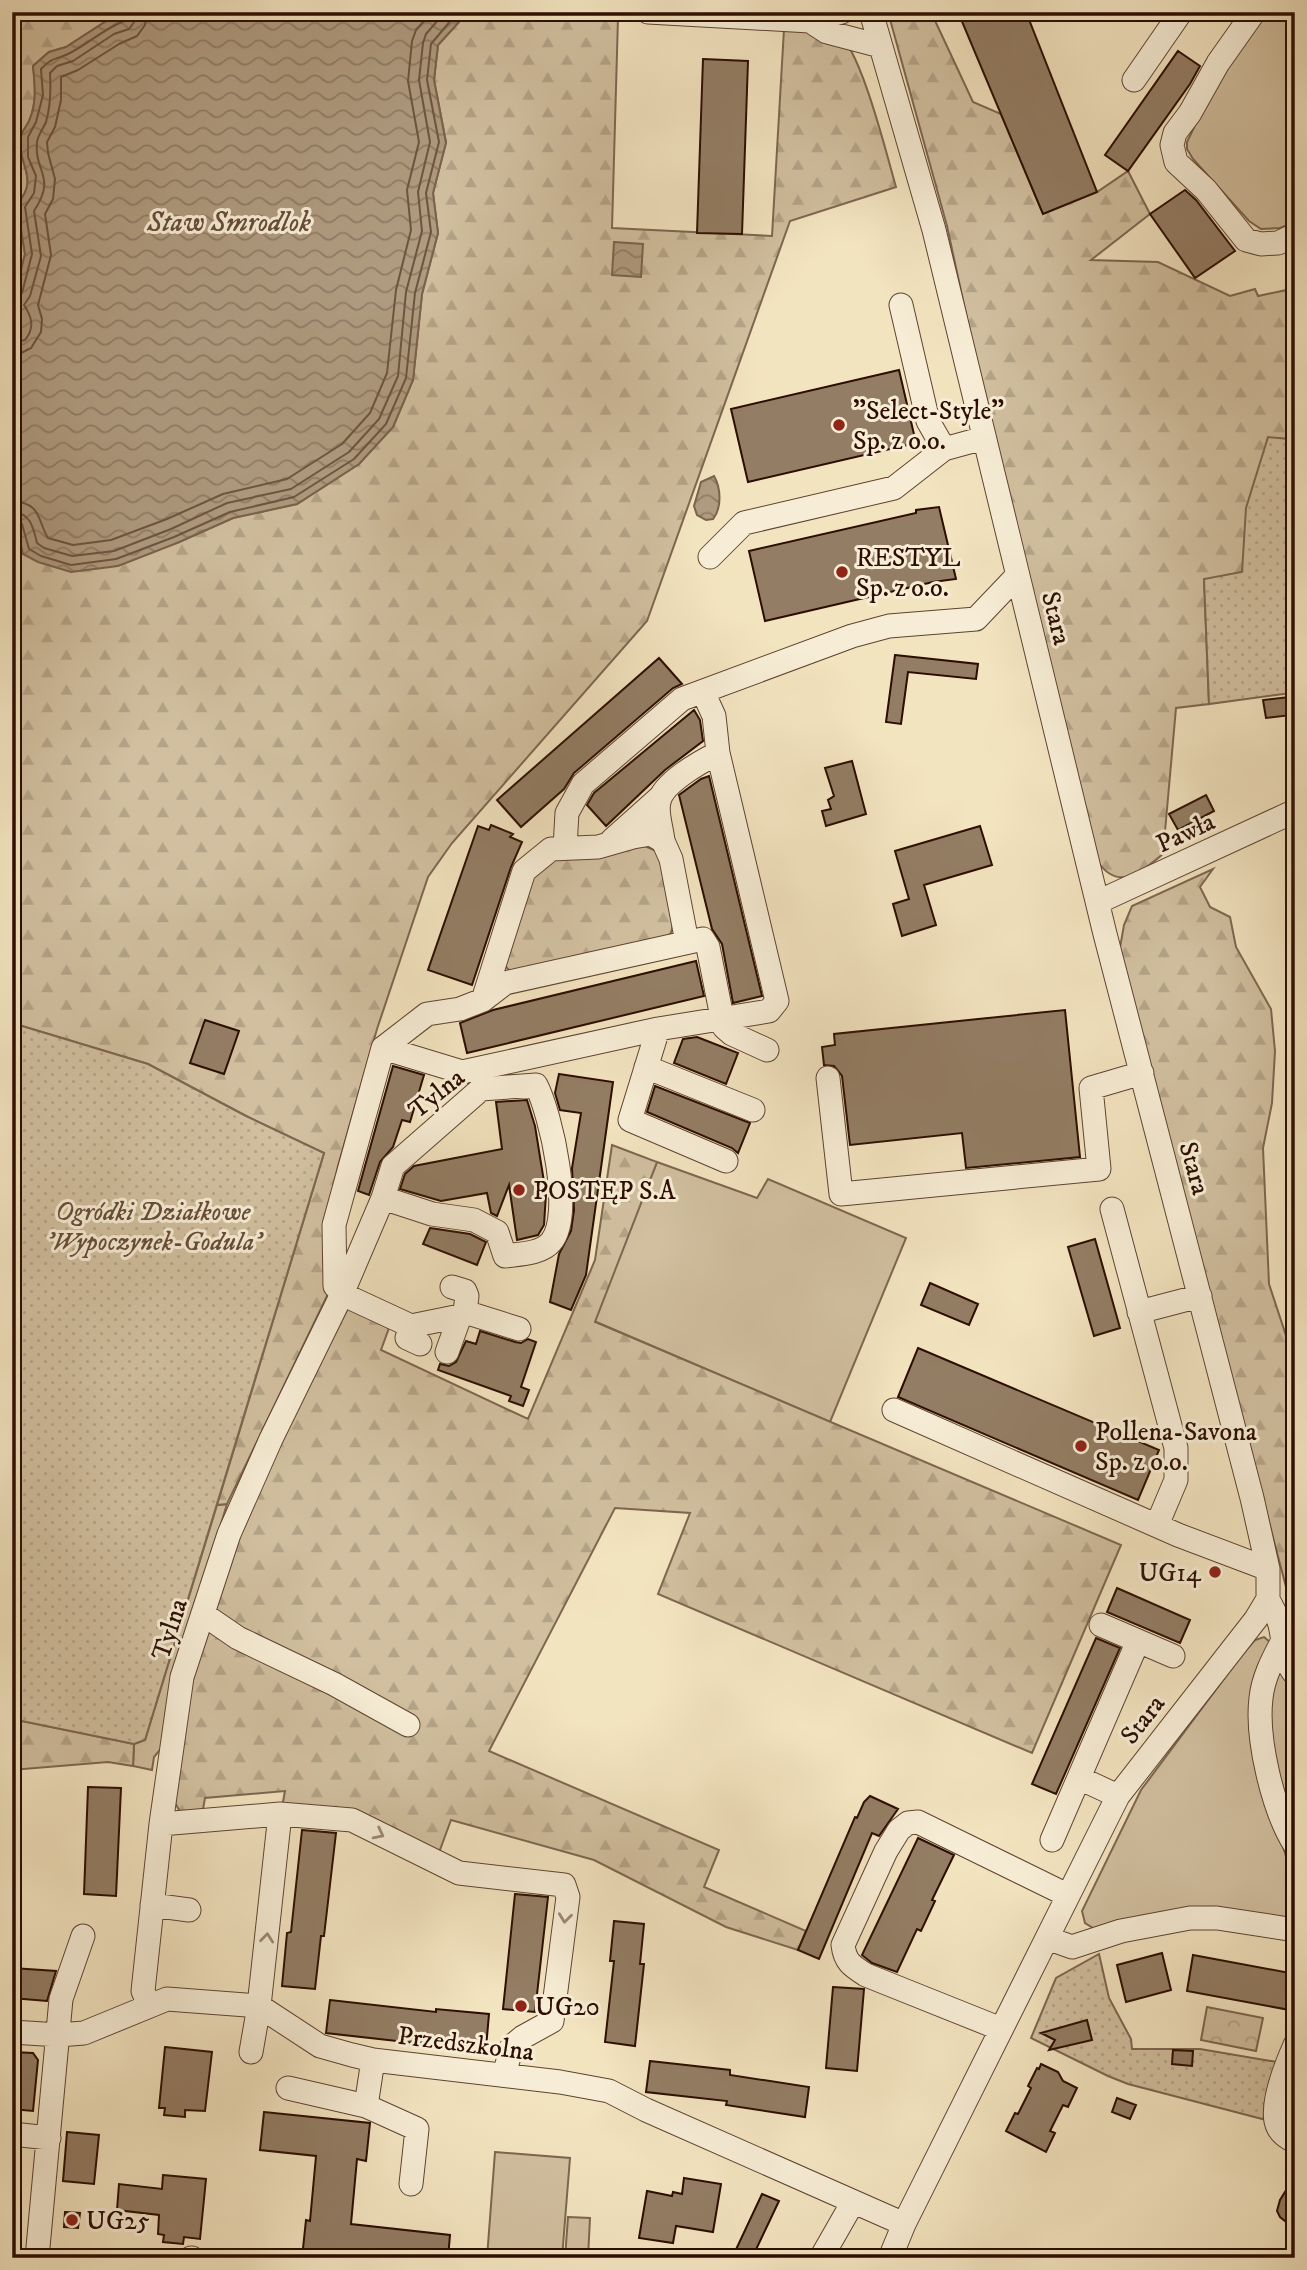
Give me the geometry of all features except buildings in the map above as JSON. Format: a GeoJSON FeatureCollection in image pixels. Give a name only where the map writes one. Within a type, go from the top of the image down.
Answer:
{"type":"FeatureCollection","features":[{"type":"Feature","properties":{"kind":"street"},"geometry":{"type":"LineString","coordinates":[[648,12],[810,21],[842,12]]}},
{"type":"Feature","properties":{"kind":"street","name":"Stara"},"geometry":{"type":"LineString","coordinates":[[871,12],[934,230],[1098,902],[1268,1569],[1268,1599],[1256,1619],[1118,1796],[904,2224],[890,2258]]}},
{"type":"Feature","properties":{"kind":"street"},"geometry":{"type":"LineString","coordinates":[[1134,80],[1181,12]]}},
{"type":"Feature","properties":{"kind":"street"},"geometry":{"type":"LineString","coordinates":[[1254,12],[1218,63],[1190,113],[1175,133],[1172,145],[1176,162],[1206,190],[1246,240],[1261,244],[1278,243],[1295,235]]}},
{"type":"Feature","properties":{"kind":"street"},"geometry":{"type":"LineString","coordinates":[[810,21],[827,32],[880,46]]}},
{"type":"Feature","properties":{"kind":"street"},"geometry":{"type":"LineString","coordinates":[[901,305],[929,421],[944,449]]}},
{"type":"Feature","properties":{"kind":"street"},"geometry":{"type":"LineString","coordinates":[[710,557],[744,523],[894,488],[944,449],[984,439]]}},
{"type":"Feature","properties":{"kind":"street"},"geometry":{"type":"LineString","coordinates":[[565,848],[567,813],[583,784],[682,699],[852,636],[888,626],[976,619],[1017,576]]}},
{"type":"Feature","properties":{"kind":"street"},"geometry":{"type":"LineString","coordinates":[[383,1048],[462,1072],[659,1029],[768,1011],[777,1000],[718,753],[714,716],[703,692]]}},
{"type":"Feature","properties":{"kind":"street"},"geometry":{"type":"LineString","coordinates":[[605,845],[677,779],[718,753]]}},
{"type":"Feature","properties":{"kind":"street"},"geometry":{"type":"LineString","coordinates":[[659,798],[663,841],[671,859],[688,942]]}},
{"type":"Feature","properties":{"kind":"street","name":"Pawła"},"geometry":{"type":"LineString","coordinates":[[1098,902],[1295,811]]}},
{"type":"Feature","properties":{"kind":"street"},"geometry":{"type":"LineString","coordinates":[[483,1000],[524,871],[551,849],[605,845],[651,834],[663,841]]}},
{"type":"Feature","properties":{"kind":"street"},"geometry":{"type":"LineString","coordinates":[[383,1048],[427,1014],[460,1009],[483,1000],[505,983],[703,939],[708,947],[724,1027],[732,1034],[767,1050]]}},
{"type":"Feature","properties":{"kind":"street"},"geometry":{"type":"LineString","coordinates":[[659,1029],[630,1120],[726,1161]]}},
{"type":"Feature","properties":{"kind":"street","name":"Tylna"},"geometry":{"type":"LineString","coordinates":[[342,1294],[335,1286],[334,1225],[383,1048]]}},
{"type":"Feature","properties":{"kind":"street"},"geometry":{"type":"LineString","coordinates":[[646,1067],[753,1110]]}},
{"type":"Feature","properties":{"kind":"street"},"geometry":{"type":"LineString","coordinates":[[828,1078],[841,1194],[1099,1169],[1091,1088],[1142,1073]]}},
{"type":"Feature","properties":{"kind":"street","name":"Tylna"},"geometry":{"type":"LineString","coordinates":[[149,2005],[143,1991],[161,1824],[183,1678],[236,1517],[342,1294],[383,1198],[393,1166],[481,1088],[536,1085],[542,1097],[558,1166],[560,1220],[551,1242],[537,1251],[505,1256],[496,1232],[474,1220],[432,1214],[383,1198]]}},
{"type":"Feature","properties":{"kind":"street"},"geometry":{"type":"LineString","coordinates":[[1112,1209],[1176,1448],[1176,1480],[1157,1525]]}},
{"type":"Feature","properties":{"kind":"street"},"geometry":{"type":"LineString","coordinates":[[447,1352],[463,1314],[467,1296],[465,1291],[452,1287]]}},
{"type":"Feature","properties":{"kind":"street"},"geometry":{"type":"LineString","coordinates":[[342,1294],[416,1335],[463,1314],[519,1329]]}},
{"type":"Feature","properties":{"kind":"street"},"geometry":{"type":"LineString","coordinates":[[1139,1312],[1200,1296]]}},
{"type":"Feature","properties":{"kind":"street"},"geometry":{"type":"LineString","coordinates":[[894,1410],[1157,1525],[1268,1569]]}},
{"type":"Feature","properties":{"kind":"street"},"geometry":{"type":"LineString","coordinates":[[1268,1599],[1280,1625],[1290,1669],[1295,1674]]}},
{"type":"Feature","properties":{"kind":"street"},"geometry":{"type":"LineString","coordinates":[[203,1614],[238,1637],[334,1684],[408,1725]]}},
{"type":"Feature","properties":{"kind":"street"},"geometry":{"type":"LineString","coordinates":[[1101,1625],[1173,1656]]}},
{"type":"Feature","properties":{"kind":"street"},"geometry":{"type":"LineString","coordinates":[[1052,1840],[1138,1641]]}},
{"type":"Feature","properties":{"kind":"street"},"geometry":{"type":"LineString","coordinates":[[1282,1642],[1272,1661],[1261,1696],[1261,1720],[1275,1803],[1295,1845]]}},
{"type":"Feature","properties":{"kind":"street"},"geometry":{"type":"LineString","coordinates":[[1079,1777],[1118,1796]]}},
{"type":"Feature","properties":{"kind":"street"},"geometry":{"type":"LineString","coordinates":[[161,1824],[281,1814],[352,1820],[459,1873],[564,1885],[568,1897],[552,2021],[512,2046],[503,2075]]}},
{"type":"Feature","properties":{"kind":"street"},"geometry":{"type":"LineString","coordinates":[[251,2052],[259,2006],[281,1814]]}},
{"type":"Feature","properties":{"kind":"street"},"geometry":{"type":"LineString","coordinates":[[1001,2029],[866,1975],[850,1965],[844,1955],[844,1945],[886,1851],[899,1830],[908,1823],[918,1822],[1067,1895]]}},
{"type":"Feature","properties":{"kind":"street"},"geometry":{"type":"LineString","coordinates":[[152,1905],[189,1910]]}},
{"type":"Feature","properties":{"kind":"street"},"geometry":{"type":"LineString","coordinates":[[1047,1938],[1072,1947],[1121,1931],[1190,1918],[1217,1917],[1295,1930]]}},
{"type":"Feature","properties":{"kind":"street"},"geometry":{"type":"LineString","coordinates":[[37,2258],[61,1998],[83,1936]]}},
{"type":"Feature","properties":{"kind":"street","name":"Przedszkolna"},"geometry":{"type":"LineString","coordinates":[[12,2032],[59,2035],[84,2033],[167,1999],[259,2006],[320,2046],[373,2060],[609,2091],[646,2110],[904,2224]]}},
{"type":"Feature","properties":{"kind":"street"},"geometry":{"type":"LineString","coordinates":[[1295,2045],[1287,2064],[1275,2113],[1277,2126],[1295,2142]]}},
{"type":"Feature","properties":{"kind":"street"},"geometry":{"type":"LineString","coordinates":[[366,2106],[373,2060]]}},
{"type":"Feature","properties":{"kind":"street"},"geometry":{"type":"LineString","coordinates":[[288,2088],[366,2106],[416,2130],[411,2184]]}},
{"type":"Feature","properties":{"kind":"street"},"geometry":{"type":"LineString","coordinates":[[12,2134],[49,2138]]}},
{"type":"Feature","properties":{"kind":"street"},"geometry":{"type":"LineString","coordinates":[[821,2258],[853,2202]]}},
{"type":"Feature","properties":{"kind":"green space"},"geometry":{"type":"Polygon","coordinates":[[[46,12],[130,12],[108,20],[66,47],[49,52],[33,66],[33,108],[22,132],[20,146],[27,186],[17,204],[25,254],[13,302],[16,323],[12,380],[12,22],[46,12]]]}},
{"type":"Feature","properties":{"kind":"green space"},"geometry":{"type":"Polygon","coordinates":[[[461,12],[602,12],[618,18],[612,228],[772,236],[784,29],[833,33],[846,43],[864,80],[896,187],[790,221],[647,621],[452,843],[428,877],[377,1029],[338,1166],[327,1214],[333,1280],[227,1504],[217,1505],[324,1153],[246,1116],[148,1064],[12,1023],[12,526],[17,529],[23,554],[177,543],[233,518],[297,504],[359,464],[393,427],[413,380],[422,294],[438,233],[433,193],[446,142],[434,80],[438,45],[459,22],[461,12]]]}},
{"type":"Feature","properties":{"kind":"green space"},"geometry":{"type":"Polygon","coordinates":[[[888,12],[931,12],[973,102],[1001,114],[1043,214],[1097,192],[1128,171],[1150,214],[1091,260],[1158,262],[1230,296],[1255,289],[1258,296],[1295,288],[1295,394],[1288,439],[1268,438],[1242,572],[1204,580],[1209,704],[1176,708],[1163,854],[1130,876],[1114,876],[1098,862],[996,453],[947,226],[888,12]]]}},
{"type":"Feature","properties":{"kind":"green space"},"geometry":{"type":"Polygon","coordinates":[[[1267,12],[1295,12],[1295,222],[1280,228],[1261,229],[1249,221],[1193,159],[1187,149],[1187,142],[1215,84],[1267,12]]]}},
{"type":"Feature","properties":{"kind":"green space"},"geometry":{"type":"Polygon","coordinates":[[[1295,394],[1295,721],[1291,693],[1209,704],[1204,579],[1242,572],[1246,508],[1268,437],[1288,439],[1295,394]]]}},
{"type":"Feature","properties":{"kind":"green space"},"geometry":{"type":"Polygon","coordinates":[[[645,846],[656,851],[664,864],[674,921],[671,933],[663,940],[511,972],[503,964],[524,893],[531,879],[548,861],[582,852],[645,846]]]}},
{"type":"Feature","properties":{"kind":"green space"},"geometry":{"type":"Polygon","coordinates":[[[1213,869],[1200,887],[1210,907],[1230,917],[1236,947],[1271,1009],[1275,1051],[1272,1103],[1263,1148],[1269,1284],[1295,1363],[1295,1621],[1119,953],[1124,925],[1132,906],[1213,869]]]}},
{"type":"Feature","properties":{"kind":"green space","name":"Ogródki Działkowe 'Wypoczynek-Godula'"},"geometry":{"type":"Polygon","coordinates":[[[12,1023],[148,1064],[246,1116],[324,1153],[145,1740],[134,1744],[12,1719],[12,1023]]]}},
{"type":"Feature","properties":{"kind":"green space"},"geometry":{"type":"Polygon","coordinates":[[[612,1145],[657,1162],[595,1322],[1121,1545],[1032,1753],[658,1594],[690,1513],[615,1508],[489,1751],[719,1850],[704,1887],[806,1931],[798,1950],[726,1927],[594,1860],[451,1820],[437,1858],[282,1807],[285,1791],[205,1798],[202,1815],[181,1813],[175,1803],[191,1680],[242,1518],[349,1306],[389,1328],[381,1350],[528,1419],[595,1260],[612,1145]]]}},
{"type":"Feature","properties":{"kind":"green space"},"geometry":{"type":"Polygon","coordinates":[[[657,1162],[757,1198],[768,1179],[906,1238],[830,1422],[594,1321],[657,1162]]]}},
{"type":"Feature","properties":{"kind":"green space"},"geometry":{"type":"Polygon","coordinates":[[[227,1504],[175,1675],[165,1750],[159,1751],[154,1757],[152,1770],[133,1766],[134,1744],[145,1740],[217,1505],[227,1504]]]}},
{"type":"Feature","properties":{"kind":"green space"},"geometry":{"type":"Polygon","coordinates":[[[1264,1637],[1270,1642],[1257,1685],[1283,1846],[1292,1883],[1295,1921],[1093,1928],[1085,1923],[1082,1911],[1141,1790],[1244,1652],[1255,1640],[1264,1637]]]}},
{"type":"Feature","properties":{"kind":"green space"},"geometry":{"type":"Polygon","coordinates":[[[1280,1665],[1295,1666],[1295,1836],[1268,1734],[1272,1691],[1280,1665]]]}},
{"type":"Feature","properties":{"kind":"green space"},"geometry":{"type":"Polygon","coordinates":[[[12,1719],[134,1744],[133,1766],[108,1762],[12,1770],[12,1719]]]}},
{"type":"Feature","properties":{"kind":"green space"},"geometry":{"type":"Polygon","coordinates":[[[1099,1954],[1109,1998],[1131,2039],[1132,2049],[1200,2049],[1277,2062],[1266,2120],[1128,2084],[1031,2038],[1056,1978],[1099,1954]]]}},
{"type":"Feature","properties":{"kind":"green space"},"geometry":{"type":"Polygon","coordinates":[[[1207,2007],[1263,2018],[1256,2051],[1201,2040],[1207,2007]]]}},
{"type":"Feature","properties":{"kind":"green space"},"geometry":{"type":"Polygon","coordinates":[[[495,2152],[570,2158],[562,2258],[487,2258],[495,2152]]]}},
{"type":"Feature","properties":{"kind":"green space"},"geometry":{"type":"Polygon","coordinates":[[[568,2217],[590,2218],[588,2258],[565,2258],[568,2217]]]}},
{"type":"Feature","properties":{"kind":"water","name":"Staw Smrodlok"},"geometry":{"type":"Polygon","coordinates":[[[130,12],[461,12],[459,22],[438,45],[434,80],[446,143],[433,193],[438,233],[422,294],[413,380],[393,427],[359,464],[297,504],[233,518],[118,566],[71,572],[38,562],[23,554],[17,529],[12,526],[12,380],[16,323],[13,302],[25,254],[17,204],[27,186],[20,146],[21,136],[33,108],[33,66],[49,52],[66,47],[108,20],[130,12]]]}},
{"type":"Feature","properties":{"kind":"water"},"geometry":{"type":"Polygon","coordinates":[[[614,242],[643,244],[641,277],[612,275],[614,242]]]}},
{"type":"Feature","properties":{"kind":"water"},"geometry":{"type":"Polygon","coordinates":[[[714,476],[719,492],[719,504],[713,519],[706,520],[697,515],[694,506],[701,482],[714,476]]]}},
{"type":"Feature","properties":{"kind":"place","name":"\"Select-Style\" Sp. z o.o."},"geometry":{"type":"Point","coordinates":[839,425]}},
{"type":"Feature","properties":{"kind":"place","name":"RESTYL Sp. z o.o."},"geometry":{"type":"Point","coordinates":[842,572]}},
{"type":"Feature","properties":{"kind":"place","name":"POSTĘP S.A"},"geometry":{"type":"Point","coordinates":[519,1190]}},
{"type":"Feature","properties":{"kind":"place","name":"Pollena-Savona Sp. z o.o."},"geometry":{"type":"Point","coordinates":[1081,1446]}},
{"type":"Feature","properties":{"kind":"place","name":"UG14"},"geometry":{"type":"Point","coordinates":[1215,1572]}},
{"type":"Feature","properties":{"kind":"place","name":"UG20"},"geometry":{"type":"Point","coordinates":[521,2006]}},
{"type":"Feature","properties":{"kind":"place","name":"UG25"},"geometry":{"type":"Point","coordinates":[72,2220]}}]}
